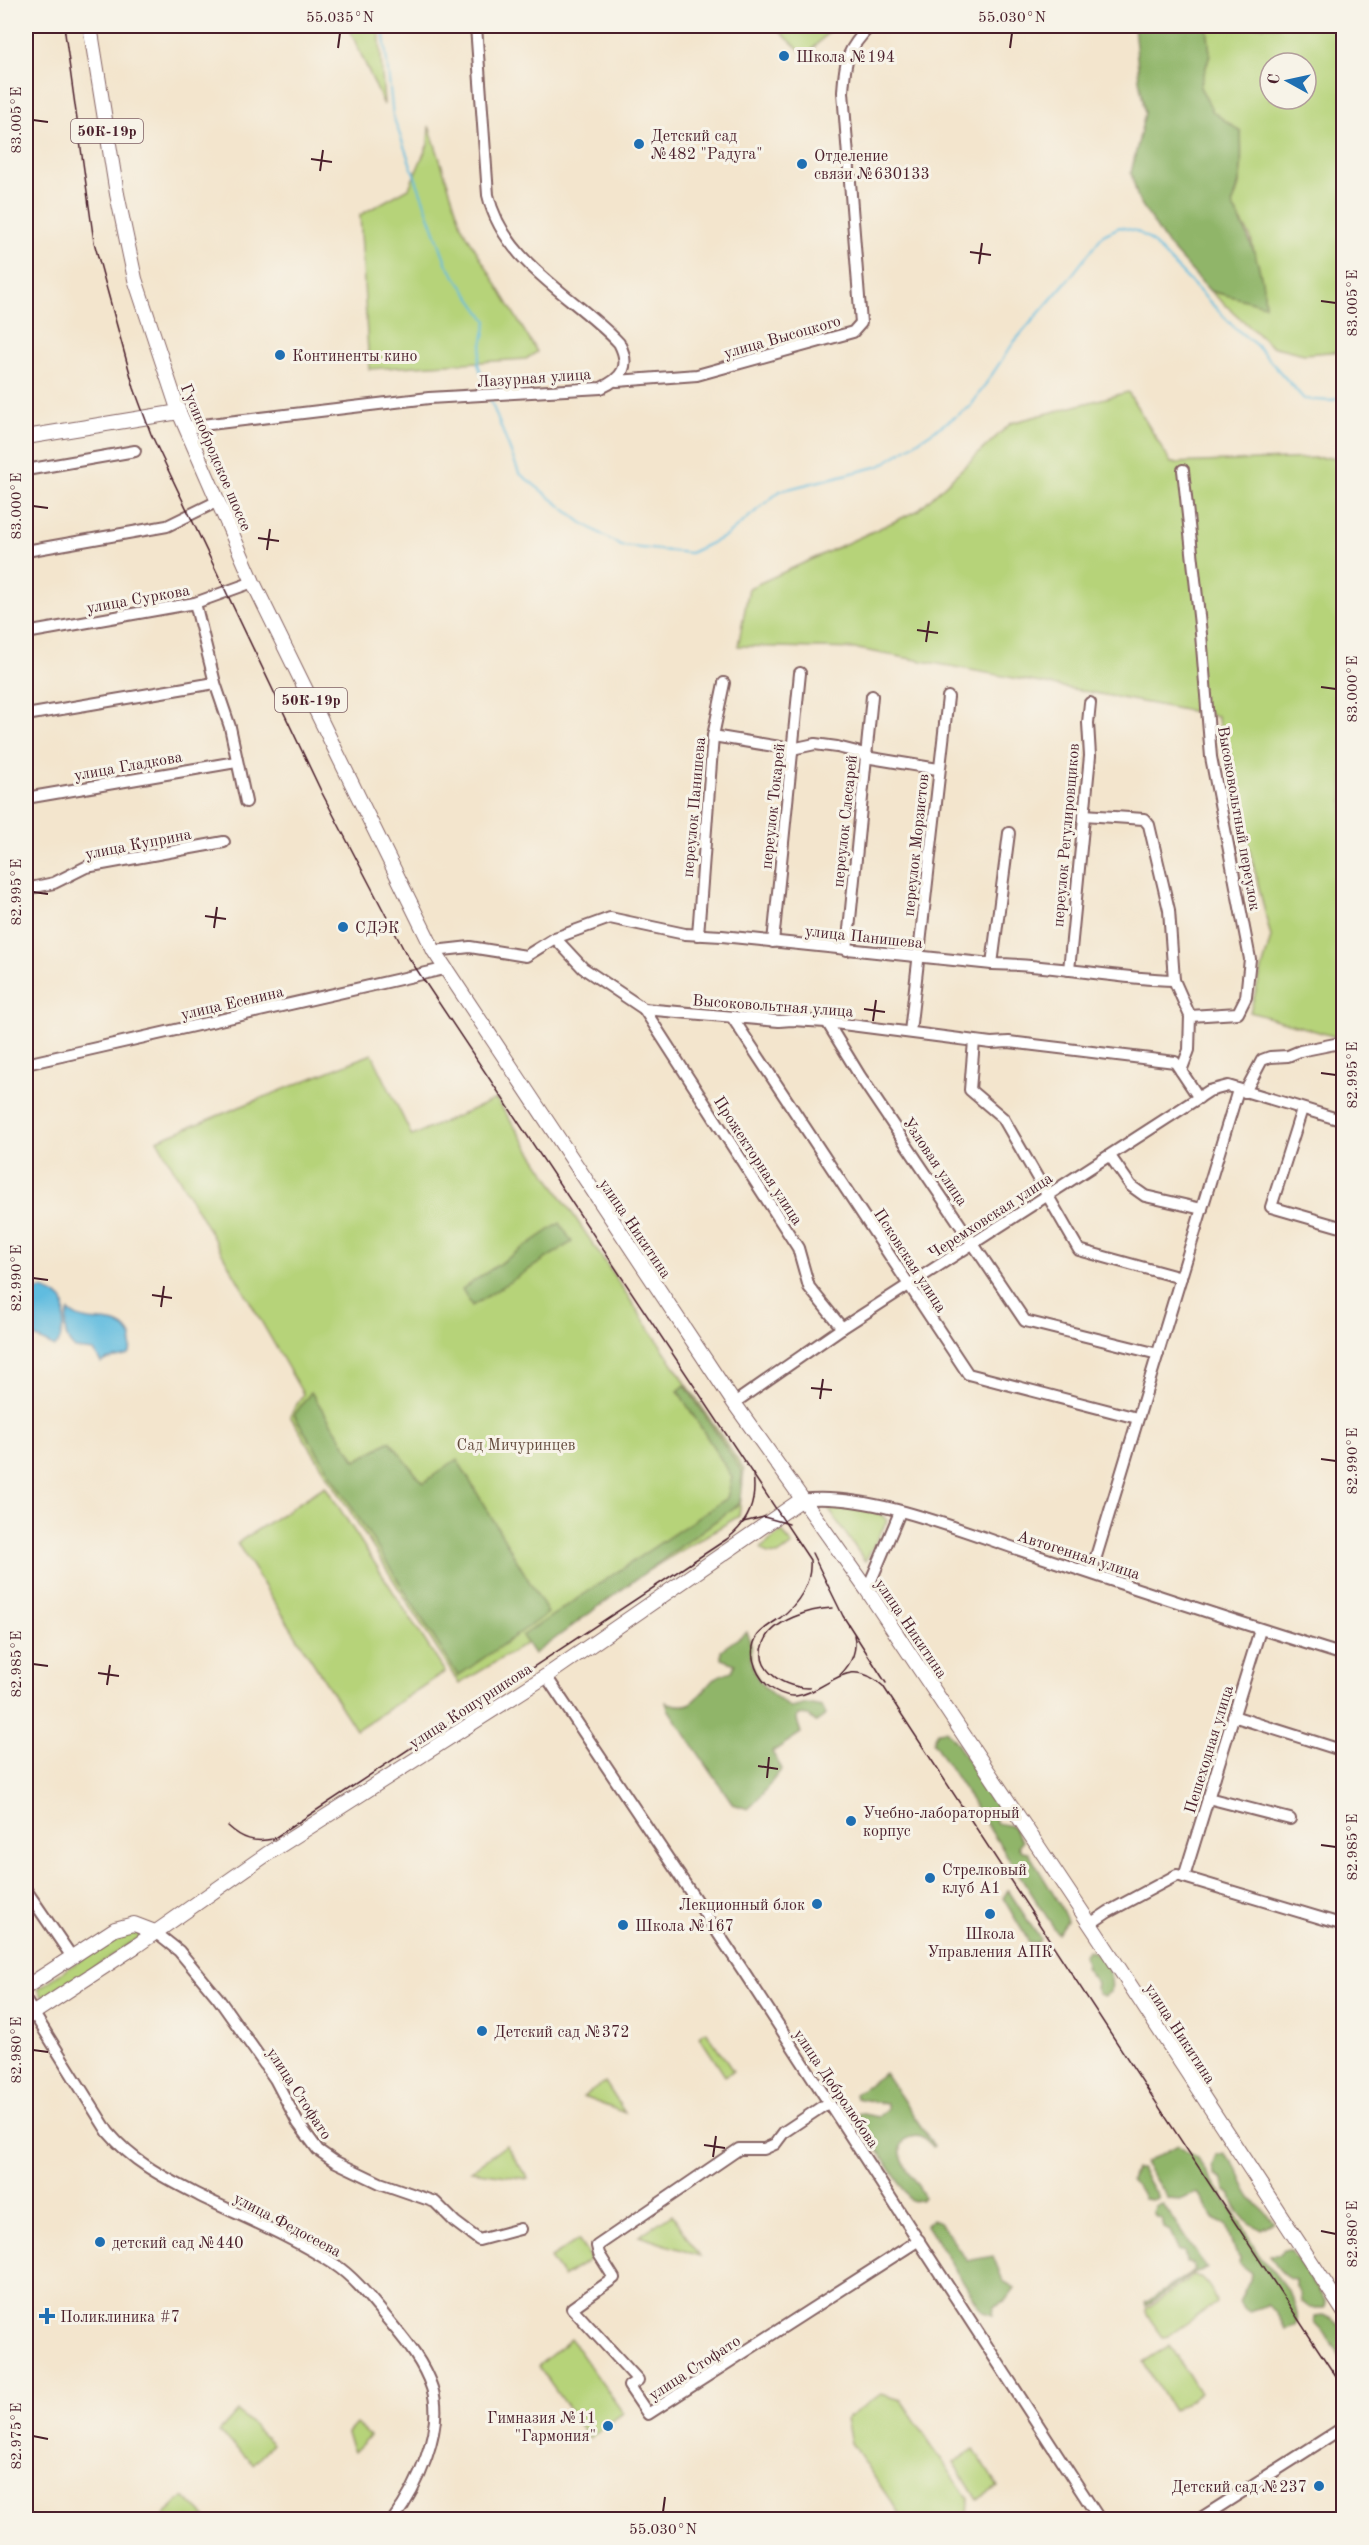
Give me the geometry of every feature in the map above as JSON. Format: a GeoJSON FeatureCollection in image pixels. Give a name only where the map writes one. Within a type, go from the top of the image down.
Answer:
{"type":"FeatureCollection","features":[{"type":"Feature","properties":{"kind":"main road","name":"Гусинобродское шоссе"},"geometry":{"type":"LineString","coordinates":[[90,26],[117,194],[135,279],[179,412],[216,502],[253,582],[444,969]]}},
{"type":"Feature","properties":{"kind":"main road"},"geometry":{"type":"LineString","coordinates":[[26,437],[179,412]]}},
{"type":"Feature","properties":{"kind":"main road","name":"улица Никитина"},"geometry":{"type":"LineString","coordinates":[[444,969],[487,1029],[567,1154],[734,1403],[867,1590],[1341,2302]]}},
{"type":"Feature","properties":{"kind":"main road","name":"улица Кошурникова"},"geometry":{"type":"LineString","coordinates":[[28,2011],[154,1932],[267,1854],[546,1676],[801,1500]]}},
{"type":"Feature","properties":{"kind":"main road"},"geometry":{"type":"LineString","coordinates":[[26,1987],[115,1929],[134,1924],[154,1932]]}},
{"type":"Feature","properties":{"kind":"street"},"geometry":{"type":"LineString","coordinates":[[476,26],[488,195],[492,214],[516,251],[619,343],[624,354],[624,371],[617,381]]}},
{"type":"Feature","properties":{"kind":"street","name":"улица Высоцкого"},"geometry":{"type":"LineString","coordinates":[[617,381],[697,375],[853,332],[861,323],[843,92],[845,61],[855,41],[870,26]]}},
{"type":"Feature","properties":{"kind":"street","name":"Лазурная улица"},"geometry":{"type":"LineString","coordinates":[[185,427],[429,398],[601,388],[617,381]]}},
{"type":"Feature","properties":{"kind":"street"},"geometry":{"type":"LineString","coordinates":[[26,470],[135,451]]}},
{"type":"Feature","properties":{"kind":"street","name":"Высоковольтный переулок"},"geometry":{"type":"LineString","coordinates":[[1183,470],[1201,634],[1211,757],[1251,959],[1246,997],[1238,1013],[1190,1016]]}},
{"type":"Feature","properties":{"kind":"street"},"geometry":{"type":"LineString","coordinates":[[26,551],[167,526],[216,502]]}},
{"type":"Feature","properties":{"kind":"street","name":"улица Суркова"},"geometry":{"type":"LineString","coordinates":[[26,633],[195,603],[253,582]]}},
{"type":"Feature","properties":{"kind":"street"},"geometry":{"type":"LineString","coordinates":[[195,603],[215,683],[230,727],[246,802]]}},
{"type":"Feature","properties":{"kind":"street","name":"переулок Токарей"},"geometry":{"type":"LineString","coordinates":[[773,942],[800,673]]}},
{"type":"Feature","properties":{"kind":"street"},"geometry":{"type":"LineString","coordinates":[[26,715],[215,683]]}},
{"type":"Feature","properties":{"kind":"street","name":"переулок Панишева"},"geometry":{"type":"LineString","coordinates":[[698,935],[713,736],[724,683]]}},
{"type":"Feature","properties":{"kind":"street","name":"переулок Слесарей"},"geometry":{"type":"LineString","coordinates":[[847,950],[872,696]]}},
{"type":"Feature","properties":{"kind":"street","name":"переулок Морзистов"},"geometry":{"type":"LineString","coordinates":[[910,1032],[938,769],[948,698]]}},
{"type":"Feature","properties":{"kind":"street","name":"переулок Регулировщиков"},"geometry":{"type":"LineString","coordinates":[[1069,970],[1090,756],[1088,723],[1090,703]]}},
{"type":"Feature","properties":{"kind":"street"},"geometry":{"type":"LineString","coordinates":[[713,736],[792,749],[815,744],[861,753],[865,757],[938,769]]}},
{"type":"Feature","properties":{"kind":"street","name":"улица Гладкова"},"geometry":{"type":"LineString","coordinates":[[26,798],[236,762]]}},
{"type":"Feature","properties":{"kind":"street"},"geometry":{"type":"LineString","coordinates":[[1084,815],[1144,819],[1149,825],[1169,910],[1174,980],[1190,1016],[1189,1050],[1181,1071],[1199,1098]]}},
{"type":"Feature","properties":{"kind":"street"},"geometry":{"type":"LineString","coordinates":[[992,964],[1009,832]]}},
{"type":"Feature","properties":{"kind":"street","name":"улица Куприна"},"geometry":{"type":"LineString","coordinates":[[26,889],[54,883],[86,867],[224,842]]}},
{"type":"Feature","properties":{"kind":"street","name":"улица Панишева"},"geometry":{"type":"LineString","coordinates":[[555,938],[610,918],[685,934],[992,964],[1026,964],[1123,978],[1174,980]]}},
{"type":"Feature","properties":{"kind":"street"},"geometry":{"type":"LineString","coordinates":[[434,951],[470,947],[526,956],[555,938]]}},
{"type":"Feature","properties":{"kind":"street","name":"Высоковольтная улица"},"geometry":{"type":"LineString","coordinates":[[555,938],[583,968],[644,1009],[827,1022],[991,1043],[1009,1042],[1174,1062],[1181,1071]]}},
{"type":"Feature","properties":{"kind":"street","name":"улица Есенина"},"geometry":{"type":"LineString","coordinates":[[26,1064],[444,969]]}},
{"type":"Feature","properties":{"kind":"street","name":"Прожекторная улица"},"geometry":{"type":"LineString","coordinates":[[644,1009],[798,1248],[809,1287],[842,1328]]}},
{"type":"Feature","properties":{"kind":"street","name":"Псковская улица"},"geometry":{"type":"LineString","coordinates":[[732,1017],[968,1374],[1137,1418]]}},
{"type":"Feature","properties":{"kind":"street","name":"Узловая улица"},"geometry":{"type":"LineString","coordinates":[[827,1022],[860,1076],[1025,1321],[1158,1354]]}},
{"type":"Feature","properties":{"kind":"street"},"geometry":{"type":"LineString","coordinates":[[974,1041],[970,1090],[1003,1118],[1079,1250],[1180,1278]]}},
{"type":"Feature","properties":{"kind":"street"},"geometry":{"type":"LineString","coordinates":[[1090,1573],[1180,1278],[1242,1091],[1262,1060],[1335,1044],[1344,1047]]}},
{"type":"Feature","properties":{"kind":"street","name":"Черемховская улица"},"geometry":{"type":"LineString","coordinates":[[734,1403],[842,1328],[1209,1091],[1228,1086],[1242,1091]]}},
{"type":"Feature","properties":{"kind":"street"},"geometry":{"type":"LineString","coordinates":[[1242,1091],[1344,1121]]}},
{"type":"Feature","properties":{"kind":"street"},"geometry":{"type":"LineString","coordinates":[[1302,1109],[1271,1207],[1344,1228]]}},
{"type":"Feature","properties":{"kind":"street"},"geometry":{"type":"LineString","coordinates":[[1110,1156],[1131,1186],[1145,1196],[1202,1209]]}},
{"type":"Feature","properties":{"kind":"street","name":"Автогенная улица"},"geometry":{"type":"LineString","coordinates":[[801,1500],[841,1499],[900,1512],[1260,1630],[1344,1655]]}},
{"type":"Feature","properties":{"kind":"street"},"geometry":{"type":"LineString","coordinates":[[867,1590],[900,1512]]}},
{"type":"Feature","properties":{"kind":"street","name":"Пешеходная улица"},"geometry":{"type":"LineString","coordinates":[[1184,1877],[1260,1630]]}},
{"type":"Feature","properties":{"kind":"street","name":"улица Добролюбова"},"geometry":{"type":"LineString","coordinates":[[546,1676],[829,2102],[1100,2520]]}},
{"type":"Feature","properties":{"kind":"street"},"geometry":{"type":"LineString","coordinates":[[1233,1716],[1344,1751]]}},
{"type":"Feature","properties":{"kind":"street"},"geometry":{"type":"LineString","coordinates":[[1208,1798],[1290,1819]]}},
{"type":"Feature","properties":{"kind":"street"},"geometry":{"type":"LineString","coordinates":[[1090,1924],[1177,1875],[1344,1926]]}},
{"type":"Feature","properties":{"kind":"street"},"geometry":{"type":"LineString","coordinates":[[26,1890],[72,1957]]}},
{"type":"Feature","properties":{"kind":"street","name":"улица Стофато"},"geometry":{"type":"LineString","coordinates":[[154,1932],[179,1952],[218,1998],[275,2079],[298,2123],[318,2150],[334,2161],[380,2183],[435,2202],[455,2222],[479,2240],[520,2229]]}},
{"type":"Feature","properties":{"kind":"street","name":"улица Федосеева"},"geometry":{"type":"LineString","coordinates":[[28,2011],[122,2149],[159,2175],[336,2265],[363,2290],[415,2354],[431,2387],[435,2407],[433,2425],[427,2454],[417,2479],[393,2520]]}},
{"type":"Feature","properties":{"kind":"street","name":"улица Стофато"},"geometry":{"type":"LineString","coordinates":[[829,2102],[784,2132],[775,2144],[764,2149],[739,2149],[597,2246],[599,2254],[614,2278],[573,2307],[638,2380],[629,2386],[648,2414],[919,2240]]}},
{"type":"Feature","properties":{"kind":"street"},"geometry":{"type":"LineString","coordinates":[[1198,2520],[1344,2427]]}},
{"type":"Feature","properties":{"kind":"green space"},"geometry":{"type":"Polygon","coordinates":[[[348,26],[379,26],[384,105],[348,26]]]}},
{"type":"Feature","properties":{"kind":"green space"},"geometry":{"type":"Polygon","coordinates":[[[774,26],[834,26],[806,56],[774,26]]]}},
{"type":"Feature","properties":{"kind":"green space"},"geometry":{"type":"Polygon","coordinates":[[[1134,26],[1207,26],[1210,54],[1200,87],[1213,112],[1241,132],[1241,170],[1232,205],[1254,253],[1262,278],[1265,305],[1210,291],[1167,244],[1138,199],[1131,173],[1145,113],[1134,26]]]}},
{"type":"Feature","properties":{"kind":"green space"},"geometry":{"type":"Polygon","coordinates":[[[1207,26],[1343,26],[1343,351],[1304,354],[1271,346],[1210,291],[1265,304],[1251,238],[1232,205],[1240,179],[1241,133],[1213,112],[1200,87],[1210,54],[1207,26]]]}},
{"type":"Feature","properties":{"kind":"green space"},"geometry":{"type":"Polygon","coordinates":[[[429,126],[462,227],[537,352],[526,359],[369,369],[360,215],[409,188],[428,144],[429,126]]]}},
{"type":"Feature","properties":{"kind":"green space"},"geometry":{"type":"Polygon","coordinates":[[[1128,392],[1171,463],[1343,457],[1343,1039],[1250,1012],[1271,937],[1217,716],[858,649],[738,646],[749,588],[917,511],[1011,423],[1128,392]]]}},
{"type":"Feature","properties":{"kind":"green space","name":"Сад Мичуринцев"},"geometry":{"type":"Polygon","coordinates":[[[372,1054],[412,1136],[496,1099],[744,1470],[739,1516],[459,1684],[290,1416],[303,1394],[157,1140],[372,1054]]]}},
{"type":"Feature","properties":{"kind":"green space"},"geometry":{"type":"Polygon","coordinates":[[[560,1223],[572,1242],[472,1306],[462,1289],[560,1223]]]}},
{"type":"Feature","properties":{"kind":"green space"},"geometry":{"type":"Polygon","coordinates":[[[685,1385],[742,1472],[740,1503],[534,1654],[522,1636],[727,1498],[732,1477],[678,1391],[685,1385]]]}},
{"type":"Feature","properties":{"kind":"green space"},"geometry":{"type":"Polygon","coordinates":[[[311,1392],[356,1461],[390,1441],[423,1483],[457,1459],[548,1613],[458,1676],[294,1415],[311,1392]]]}},
{"type":"Feature","properties":{"kind":"green space"},"geometry":{"type":"Polygon","coordinates":[[[325,1486],[445,1672],[356,1730],[237,1543],[325,1486]]]}},
{"type":"Feature","properties":{"kind":"green space"},"geometry":{"type":"Polygon","coordinates":[[[840,1505],[872,1510],[887,1521],[865,1561],[827,1507],[840,1505]]]}},
{"type":"Feature","properties":{"kind":"green space"},"geometry":{"type":"Polygon","coordinates":[[[782,1531],[792,1545],[778,1555],[768,1554],[761,1548],[782,1531]]]}},
{"type":"Feature","properties":{"kind":"green space"},"geometry":{"type":"Polygon","coordinates":[[[747,1632],[753,1668],[765,1688],[791,1708],[807,1704],[822,1707],[826,1715],[816,1722],[809,1716],[798,1715],[797,1720],[801,1733],[772,1752],[782,1769],[748,1809],[733,1804],[668,1709],[666,1702],[676,1705],[690,1704],[714,1679],[732,1671],[735,1664],[721,1659],[721,1650],[747,1632]]]}},
{"type":"Feature","properties":{"kind":"green space"},"geometry":{"type":"Polygon","coordinates":[[[946,1730],[998,1808],[995,1813],[996,1823],[1012,1826],[1022,1841],[1018,1846],[1021,1851],[1028,1852],[1060,1905],[1067,1921],[1058,1934],[933,1742],[938,1731],[946,1730]]]}},
{"type":"Feature","properties":{"kind":"green space"},"geometry":{"type":"Polygon","coordinates":[[[1008,1890],[1040,1939],[1038,1943],[1029,1942],[1003,1898],[1008,1890]]]}},
{"type":"Feature","properties":{"kind":"green space"},"geometry":{"type":"Polygon","coordinates":[[[128,1933],[140,1933],[139,1938],[45,2000],[38,1989],[111,1939],[128,1933]]]}},
{"type":"Feature","properties":{"kind":"green space"},"geometry":{"type":"Polygon","coordinates":[[[1088,1950],[1099,1956],[1107,1967],[1112,1986],[1111,1992],[1104,1996],[1099,1994],[1096,1988],[1097,1983],[1085,1967],[1083,1955],[1088,1950]]]}},
{"type":"Feature","properties":{"kind":"green space"},"geometry":{"type":"Polygon","coordinates":[[[706,2031],[733,2071],[725,2076],[699,2036],[706,2031]]]}},
{"type":"Feature","properties":{"kind":"green space"},"geometry":{"type":"Polygon","coordinates":[[[885,2073],[934,2146],[932,2147],[925,2138],[915,2136],[906,2139],[902,2145],[902,2159],[922,2192],[924,2197],[921,2200],[911,2201],[857,2118],[859,2113],[878,2117],[887,2109],[887,2104],[856,2098],[855,2094],[885,2073]]]}},
{"type":"Feature","properties":{"kind":"green space"},"geometry":{"type":"Polygon","coordinates":[[[605,2082],[625,2113],[583,2097],[605,2082]]]}},
{"type":"Feature","properties":{"kind":"green space"},"geometry":{"type":"Polygon","coordinates":[[[506,2145],[528,2179],[471,2171],[506,2145]]]}},
{"type":"Feature","properties":{"kind":"green space"},"geometry":{"type":"Polygon","coordinates":[[[1178,2145],[1197,2158],[1247,2232],[1259,2254],[1287,2289],[1294,2301],[1297,2314],[1296,2326],[1286,2329],[1275,2311],[1267,2305],[1249,2311],[1243,2309],[1239,2302],[1251,2273],[1239,2264],[1240,2258],[1235,2253],[1226,2225],[1215,2220],[1198,2193],[1180,2200],[1168,2199],[1144,2163],[1178,2145]]]}},
{"type":"Feature","properties":{"kind":"green space"},"geometry":{"type":"Polygon","coordinates":[[[1224,2153],[1237,2169],[1251,2198],[1274,2222],[1261,2229],[1251,2224],[1238,2211],[1231,2195],[1225,2190],[1223,2180],[1215,2175],[1212,2167],[1216,2155],[1224,2153]]]}},
{"type":"Feature","properties":{"kind":"green space"},"geometry":{"type":"Polygon","coordinates":[[[1135,2169],[1141,2169],[1158,2198],[1144,2199],[1137,2185],[1131,2180],[1135,2169]]]}},
{"type":"Feature","properties":{"kind":"green space"},"geometry":{"type":"Polygon","coordinates":[[[1163,2204],[1207,2269],[1194,2273],[1146,2306],[1145,2303],[1195,2270],[1193,2265],[1186,2262],[1184,2251],[1179,2251],[1170,2231],[1164,2228],[1162,2219],[1156,2217],[1153,2212],[1156,2206],[1163,2204]]]}},
{"type":"Feature","properties":{"kind":"green space"},"geometry":{"type":"Polygon","coordinates":[[[672,2214],[700,2256],[639,2236],[672,2214]]]}},
{"type":"Feature","properties":{"kind":"green space"},"geometry":{"type":"Polygon","coordinates":[[[932,2219],[940,2222],[967,2261],[993,2256],[1003,2281],[1015,2288],[1005,2301],[994,2307],[993,2315],[983,2312],[926,2224],[932,2219]]]}},
{"type":"Feature","properties":{"kind":"green space"},"geometry":{"type":"Polygon","coordinates":[[[578,2240],[591,2259],[563,2277],[550,2258],[578,2240]]]}},
{"type":"Feature","properties":{"kind":"green space"},"geometry":{"type":"Polygon","coordinates":[[[1284,2250],[1291,2250],[1326,2302],[1325,2308],[1310,2308],[1301,2301],[1300,2293],[1295,2286],[1295,2279],[1284,2274],[1270,2255],[1280,2255],[1284,2250]]]}},
{"type":"Feature","properties":{"kind":"green space"},"geometry":{"type":"Polygon","coordinates":[[[1195,2275],[1209,2286],[1216,2303],[1168,2336],[1163,2337],[1147,2315],[1146,2309],[1195,2275]]]}},
{"type":"Feature","properties":{"kind":"green space"},"geometry":{"type":"Polygon","coordinates":[[[1324,2315],[1341,2327],[1344,2337],[1343,2358],[1340,2359],[1329,2339],[1314,2322],[1315,2316],[1324,2315]]]}},
{"type":"Feature","properties":{"kind":"green space"},"geometry":{"type":"Polygon","coordinates":[[[571,2339],[623,2413],[589,2438],[538,2366],[571,2339]]]}},
{"type":"Feature","properties":{"kind":"green space"},"geometry":{"type":"Polygon","coordinates":[[[1170,2345],[1200,2393],[1173,2411],[1143,2362],[1170,2345]]]}},
{"type":"Feature","properties":{"kind":"green space"},"geometry":{"type":"Polygon","coordinates":[[[881,2394],[901,2400],[968,2499],[967,2519],[903,2519],[851,2443],[846,2419],[881,2394]]]}},
{"type":"Feature","properties":{"kind":"green space"},"geometry":{"type":"Polygon","coordinates":[[[238,2411],[272,2444],[253,2464],[219,2432],[238,2411]]]}},
{"type":"Feature","properties":{"kind":"green space"},"geometry":{"type":"Polygon","coordinates":[[[356,2424],[370,2436],[354,2452],[347,2434],[356,2424]]]}},
{"type":"Feature","properties":{"kind":"green space"},"geometry":{"type":"Polygon","coordinates":[[[974,2449],[998,2487],[977,2500],[954,2462],[974,2449]]]}},
{"type":"Feature","properties":{"kind":"green space"},"geometry":{"type":"Polygon","coordinates":[[[184,2496],[207,2519],[160,2519],[184,2496]]]}},
{"type":"Feature","properties":{"kind":"water"},"geometry":{"type":"Polygon","coordinates":[[[43,1289],[59,1297],[64,1305],[62,1333],[55,1347],[26,1333],[26,1294],[43,1289]]]}},
{"type":"Feature","properties":{"kind":"water"},"geometry":{"type":"Polygon","coordinates":[[[69,1311],[85,1319],[119,1325],[132,1338],[130,1353],[101,1363],[94,1351],[75,1349],[65,1331],[69,1311]]]}},
{"type":"Feature","properties":{"kind":"waterway"},"geometry":{"type":"LineString","coordinates":[[383,26],[393,116],[447,265],[487,321],[478,364],[487,390]]}},
{"type":"Feature","properties":{"kind":"waterway"},"geometry":{"type":"LineString","coordinates":[[490,399],[519,473],[581,522],[621,546],[690,553],[726,536],[780,491],[880,466],[970,407],[1014,342],[1103,235],[1120,227],[1136,231],[1148,238],[1235,328],[1256,345],[1304,399],[1330,401],[1344,396]]}},
{"type":"Feature","properties":{"kind":"tram line"},"geometry":{"type":"LineString","coordinates":[[64,26],[94,242],[134,388],[151,434],[322,793],[405,952],[810,1560],[809,1577],[798,1600],[780,1618],[760,1632],[755,1641],[754,1661],[762,1680],[784,1695],[792,1696],[808,1693],[849,1673],[859,1673],[870,1677],[883,1686],[1344,2389]]}},
{"type":"Feature","properties":{"kind":"tram line"},"geometry":{"type":"LineString","coordinates":[[228,1826],[249,1839],[273,1839],[727,1539],[741,1526],[750,1511],[754,1494],[753,1474]]}},
{"type":"Feature","properties":{"kind":"tram line"},"geometry":{"type":"LineString","coordinates":[[743,1522],[764,1517],[789,1524]]}},
{"type":"Feature","properties":{"kind":"tram line"},"geometry":{"type":"LineString","coordinates":[[812,1553],[843,1616],[886,1683]]}},
{"type":"Feature","properties":{"kind":"tram line"},"geometry":{"type":"LineString","coordinates":[[810,1688],[801,1688],[782,1682],[774,1676],[763,1662],[764,1643],[768,1635],[783,1622],[803,1613],[832,1608]]}},
{"type":"Feature","properties":{"kind":"tram line"},"geometry":{"type":"LineString","coordinates":[[840,1675],[853,1657],[854,1635]]}},
{"type":"Feature","properties":{"kind":"place","name":"Школа №194"},"geometry":{"type":"Point","coordinates":[784,56]}},
{"type":"Feature","properties":{"kind":"place","name":"Детский сад №482 \"Радуга\""},"geometry":{"type":"Point","coordinates":[639,144]}},
{"type":"Feature","properties":{"kind":"place","name":"Отделение связи №630133"},"geometry":{"type":"Point","coordinates":[802,164]}},
{"type":"Feature","properties":{"kind":"place","name":"Континенты кино"},"geometry":{"type":"Point","coordinates":[280,355]}},
{"type":"Feature","properties":{"kind":"place","name":"СДЭК"},"geometry":{"type":"Point","coordinates":[343,927]}},
{"type":"Feature","properties":{"kind":"place","name":"Учебно-лабораторный корпус"},"geometry":{"type":"Point","coordinates":[851,1821]}},
{"type":"Feature","properties":{"kind":"place","name":"Стрелковый клуб А1"},"geometry":{"type":"Point","coordinates":[930,1878]}},
{"type":"Feature","properties":{"kind":"place","name":"Лекционный блок"},"geometry":{"type":"Point","coordinates":[817,1904]}},
{"type":"Feature","properties":{"kind":"place","name":"Школа Управления АПК"},"geometry":{"type":"Point","coordinates":[990,1914]}},
{"type":"Feature","properties":{"kind":"place","name":"Школа №167"},"geometry":{"type":"Point","coordinates":[623,1925]}},
{"type":"Feature","properties":{"kind":"place","name":"Детский сад №372"},"geometry":{"type":"Point","coordinates":[482,2031]}},
{"type":"Feature","properties":{"kind":"place","name":"детский сад №440"},"geometry":{"type":"Point","coordinates":[100,2242]}},
{"type":"Feature","properties":{"kind":"place","name":"Поликлиника #7"},"geometry":{"type":"Point","coordinates":[47,2316]}},
{"type":"Feature","properties":{"kind":"place","name":"Гимназия №11 \"Гармония\""},"geometry":{"type":"Point","coordinates":[608,2426]}},
{"type":"Feature","properties":{"kind":"place","name":"Детский сад №237"},"geometry":{"type":"Point","coordinates":[1319,2486]}}]}
